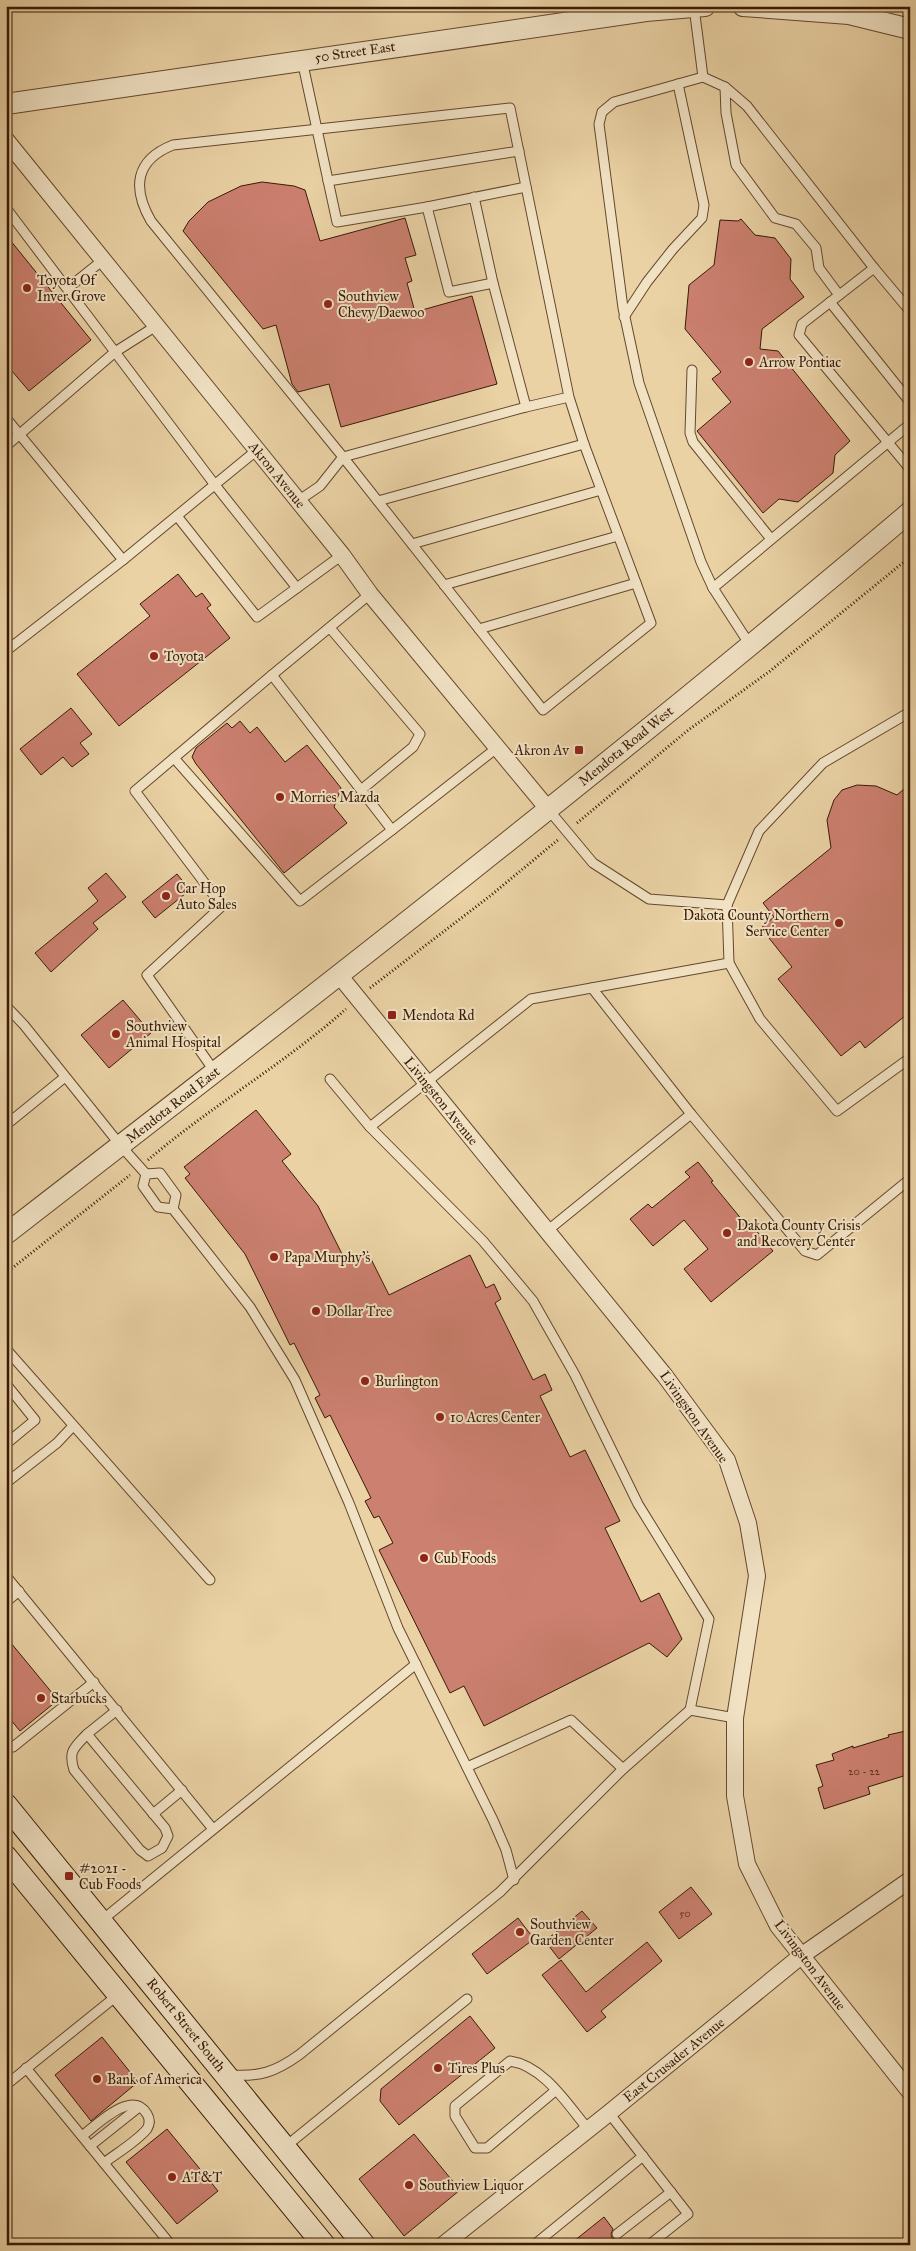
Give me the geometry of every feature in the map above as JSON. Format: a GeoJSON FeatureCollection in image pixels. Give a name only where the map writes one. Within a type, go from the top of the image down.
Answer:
{"type":"FeatureCollection","features":[{"type":"Feature","properties":{"kind":"main road","name":"Robert Street South"},"geometry":{"type":"LineString","coordinates":[[6,1806],[364,2245]]}},
{"type":"Feature","properties":{"kind":"main road"},"geometry":{"type":"LineString","coordinates":[[6,1857],[324,2245]]}},
{"type":"Feature","properties":{"kind":"main road"},"geometry":{"type":"LineString","coordinates":[[56,1918],[77,1924],[101,1921]]}},
{"type":"Feature","properties":{"kind":"main road"},"geometry":{"type":"LineString","coordinates":[[119,1994],[133,1990],[162,1996]]}},
{"type":"Feature","properties":{"kind":"street"},"geometry":{"type":"LineString","coordinates":[[743,6],[849,14],[910,29]]}},
{"type":"Feature","properties":{"kind":"street","name":"50 Street East"},"geometry":{"type":"LineString","coordinates":[[6,104],[646,11],[700,7]]}},
{"type":"Feature","properties":{"kind":"street","name":"Akron Avenue"},"geometry":{"type":"LineString","coordinates":[[6,140],[342,555],[370,594],[548,809]]}},
{"type":"Feature","properties":{"kind":"street","name":"Mendota Road West"},"geometry":{"type":"LineString","coordinates":[[339,975],[548,809],[910,512]]}},
{"type":"Feature","properties":{"kind":"street","name":"Mendota Road East"},"geometry":{"type":"LineString","coordinates":[[6,1234],[339,975]]}},
{"type":"Feature","properties":{"kind":"street","name":"Livingston Avenue"},"geometry":{"type":"LineString","coordinates":[[339,975],[666,1376],[727,1460],[748,1523],[757,1576],[735,1718],[734,1796],[748,1864],[778,1926],[910,2092]]}},
{"type":"Feature","properties":{"kind":"street","name":"East Crusader Avenue"},"geometry":{"type":"LineString","coordinates":[[443,2245],[609,2113],[801,1956],[910,1880]]}},
{"type":"Feature","properties":{"kind":"lane"},"geometry":{"type":"LineString","coordinates":[[700,7],[703,77]]}},
{"type":"Feature","properties":{"kind":"lane"},"geometry":{"type":"LineString","coordinates":[[302,60],[337,222],[427,207],[526,187]]}},
{"type":"Feature","properties":{"kind":"lane"},"geometry":{"type":"LineString","coordinates":[[750,645],[713,588],[701,562],[644,400],[624,317],[600,124],[602,112],[614,102],[703,77],[725,87],[747,106],[910,311]]}},
{"type":"Feature","properties":{"kind":"lane"},"geometry":{"type":"LineString","coordinates":[[624,317],[647,282],[673,249],[702,218],[704,205],[678,84]]}},
{"type":"Feature","properties":{"kind":"lane"},"geometry":{"type":"LineString","coordinates":[[725,87],[726,113],[736,165],[775,218],[796,224],[816,248],[819,268],[839,295]]}},
{"type":"Feature","properties":{"kind":"lane"},"geometry":{"type":"LineString","coordinates":[[510,108],[519,151],[569,397],[584,444],[651,623],[543,710],[343,457],[151,221],[143,207],[138,191],[144,168],[158,151],[173,145],[317,128],[510,108]]}},
{"type":"Feature","properties":{"kind":"lane"},"geometry":{"type":"LineString","coordinates":[[328,181],[519,151]]}},
{"type":"Feature","properties":{"kind":"lane"},"geometry":{"type":"LineString","coordinates":[[474,197],[493,283],[526,407]]}},
{"type":"Feature","properties":{"kind":"lane"},"geometry":{"type":"LineString","coordinates":[[427,207],[449,292],[493,283]]}},
{"type":"Feature","properties":{"kind":"lane"},"geometry":{"type":"LineString","coordinates":[[6,208],[215,485],[297,588]]}},
{"type":"Feature","properties":{"kind":"lane"},"geometry":{"type":"LineString","coordinates":[[68,288],[103,260]]}},
{"type":"Feature","properties":{"kind":"lane"},"geometry":{"type":"LineString","coordinates":[[874,268],[802,324],[799,335],[910,469]]}},
{"type":"Feature","properties":{"kind":"lane"},"geometry":{"type":"LineString","coordinates":[[830,302],[910,402]]}},
{"type":"Feature","properties":{"kind":"lane"},"geometry":{"type":"LineString","coordinates":[[6,446],[115,352],[156,326]]}},
{"type":"Feature","properties":{"kind":"lane"},"geometry":{"type":"LineString","coordinates":[[692,370],[690,433],[693,442],[771,539]]}},
{"type":"Feature","properties":{"kind":"lane"},"geometry":{"type":"LineString","coordinates":[[298,501],[320,486],[343,457],[569,397]]}},
{"type":"Feature","properties":{"kind":"lane"},"geometry":{"type":"LineString","coordinates":[[6,418],[123,560]]}},
{"type":"Feature","properties":{"kind":"lane"},"geometry":{"type":"LineString","coordinates":[[713,588],[910,424]]}},
{"type":"Feature","properties":{"kind":"lane"},"geometry":{"type":"LineString","coordinates":[[378,501],[584,444]]}},
{"type":"Feature","properties":{"kind":"lane"},"geometry":{"type":"LineString","coordinates":[[6,651],[123,560],[257,450]]}},
{"type":"Feature","properties":{"kind":"lane"},"geometry":{"type":"LineString","coordinates":[[412,544],[601,490]]}},
{"type":"Feature","properties":{"kind":"lane"},"geometry":{"type":"LineString","coordinates":[[177,516],[257,617],[342,555]]}},
{"type":"Feature","properties":{"kind":"lane"},"geometry":{"type":"LineString","coordinates":[[444,585],[618,536]]}},
{"type":"Feature","properties":{"kind":"lane"},"geometry":{"type":"LineString","coordinates":[[479,629],[636,583]]}},
{"type":"Feature","properties":{"kind":"lane"},"geometry":{"type":"LineString","coordinates":[[215,1072],[147,975],[222,906],[135,791],[370,594]]}},
{"type":"Feature","properties":{"kind":"lane"},"geometry":{"type":"LineString","coordinates":[[330,628],[420,734],[413,747],[361,790]]}},
{"type":"Feature","properties":{"kind":"lane"},"geometry":{"type":"LineString","coordinates":[[272,675],[392,830]]}},
{"type":"Feature","properties":{"kind":"lane"},"geometry":{"type":"LineString","coordinates":[[910,712],[823,763],[759,831],[727,905],[729,962],[760,1019],[837,1111],[910,1058]]}},
{"type":"Feature","properties":{"kind":"lane"},"geometry":{"type":"LineString","coordinates":[[174,758],[300,901],[498,747]]}},
{"type":"Feature","properties":{"kind":"lane"},"geometry":{"type":"LineString","coordinates":[[548,809],[593,863],[649,899],[727,905]]}},
{"type":"Feature","properties":{"kind":"lane"},"geometry":{"type":"LineString","coordinates":[[370,1127],[531,999],[729,962]]}},
{"type":"Feature","properties":{"kind":"lane"},"geometry":{"type":"LineString","coordinates":[[592,988],[691,1114],[805,1251],[816,1255],[910,1179]]}},
{"type":"Feature","properties":{"kind":"lane"},"geometry":{"type":"LineString","coordinates":[[6,1006],[24,1025],[121,1146],[146,1174]]}},
{"type":"Feature","properties":{"kind":"lane"},"geometry":{"type":"LineString","coordinates":[[6,1125],[65,1076]]}},
{"type":"Feature","properties":{"kind":"lane"},"geometry":{"type":"LineString","coordinates":[[227,2075],[264,2074],[288,2063],[514,1880],[623,1769],[690,1710],[709,1619],[638,1504],[575,1375],[533,1301],[483,1241],[370,1127],[330,1079]]}},
{"type":"Feature","properties":{"kind":"lane"},"geometry":{"type":"LineString","coordinates":[[547,1231],[691,1114]]}},
{"type":"Feature","properties":{"kind":"lane"},"geometry":{"type":"LineString","coordinates":[[146,1174],[160,1173],[176,1195],[173,1209]]}},
{"type":"Feature","properties":{"kind":"lane"},"geometry":{"type":"LineString","coordinates":[[146,1174],[143,1186],[158,1207],[173,1209],[250,1307],[295,1380],[349,1503],[398,1628],[504,1845],[514,1880]]}},
{"type":"Feature","properties":{"kind":"lane"},"geometry":{"type":"LineString","coordinates":[[6,1349],[210,1580]]}},
{"type":"Feature","properties":{"kind":"lane"},"geometry":{"type":"LineString","coordinates":[[6,1384],[36,1420],[6,1444]]}},
{"type":"Feature","properties":{"kind":"lane"},"geometry":{"type":"LineString","coordinates":[[6,1483],[57,1442],[73,1426]]}},
{"type":"Feature","properties":{"kind":"lane"},"geometry":{"type":"LineString","coordinates":[[6,1576],[213,1829]]}},
{"type":"Feature","properties":{"kind":"lane"},"geometry":{"type":"LineString","coordinates":[[6,1602],[19,1591]]}},
{"type":"Feature","properties":{"kind":"lane"},"geometry":{"type":"LineString","coordinates":[[101,1921],[416,1664]]}},
{"type":"Feature","properties":{"kind":"lane"},"geometry":{"type":"LineString","coordinates":[[6,1744],[13,1747],[94,1682]]}},
{"type":"Feature","properties":{"kind":"lane"},"geometry":{"type":"LineString","coordinates":[[87,1734],[165,1828],[168,1836],[162,1848],[148,1856],[140,1850],[74,1770],[70,1758],[74,1749],[87,1734],[117,1710]]}},
{"type":"Feature","properties":{"kind":"lane"},"geometry":{"type":"LineString","coordinates":[[690,1710],[735,1718]]}},
{"type":"Feature","properties":{"kind":"lane"},"geometry":{"type":"LineString","coordinates":[[467,1767],[571,1720],[623,1769]]}},
{"type":"Feature","properties":{"kind":"lane"},"geometry":{"type":"LineString","coordinates":[[153,1814],[182,1790]]}},
{"type":"Feature","properties":{"kind":"lane"},"geometry":{"type":"LineString","coordinates":[[6,2085],[119,1994]]}},
{"type":"Feature","properties":{"kind":"lane"},"geometry":{"type":"LineString","coordinates":[[285,2147],[467,1999]]}},
{"type":"Feature","properties":{"kind":"lane"},"geometry":{"type":"LineString","coordinates":[[555,2091],[487,2148],[475,2148],[455,2116],[455,2106],[510,2061],[523,2063],[543,2077],[588,2129]]}},
{"type":"Feature","properties":{"kind":"lane"},"geometry":{"type":"LineString","coordinates":[[26,2068],[171,2245]]}},
{"type":"Feature","properties":{"kind":"lane"},"geometry":{"type":"LineString","coordinates":[[82,2136],[119,2108],[129,2105],[139,2107],[146,2112],[149,2119],[147,2128],[104,2163]]}},
{"type":"Feature","properties":{"kind":"lane"},"geometry":{"type":"LineString","coordinates":[[90,2146],[139,2107]]}},
{"type":"Feature","properties":{"kind":"lane"},"geometry":{"type":"LineString","coordinates":[[609,2113],[688,2214],[648,2245]]}},
{"type":"Feature","properties":{"kind":"lane"},"geometry":{"type":"LineString","coordinates":[[534,2245],[643,2156]]}},
{"type":"Feature","properties":{"kind":"lane"},"geometry":{"type":"LineString","coordinates":[[617,2234],[671,2192]]}},
{"type":"Feature","properties":{"kind":"path"},"geometry":{"type":"LineString","coordinates":[[586,815],[687,731],[770,672],[910,557]]}},
{"type":"Feature","properties":{"kind":"path"},"geometry":{"type":"LineString","coordinates":[[382,977],[490,896],[549,847]]}},
{"type":"Feature","properties":{"kind":"path"},"geometry":{"type":"LineString","coordinates":[[168,1143],[341,1014]]}},
{"type":"Feature","properties":{"kind":"path"},"geometry":{"type":"LineString","coordinates":[[6,1273],[109,1192]]}},
{"type":"Feature","properties":{"kind":"building","name":"Southview Chevy/Daewoo"},"geometry":{"type":"Polygon","coordinates":[[[262,182],[294,186],[305,190],[320,241],[405,218],[416,255],[405,258],[412,281],[407,283],[415,312],[472,296],[497,384],[341,427],[329,384],[298,392],[292,384],[276,325],[263,329],[183,231],[189,221],[208,202],[241,186],[262,182]]]}},
{"type":"Feature","properties":{"kind":"building","name":"Arrow Pontiac"},"geometry":{"type":"Polygon","coordinates":[[[741,219],[755,235],[775,238],[791,259],[790,279],[804,297],[762,329],[760,349],[778,351],[850,441],[835,455],[833,473],[798,502],[779,499],[763,513],[697,431],[731,402],[712,379],[721,372],[685,329],[689,285],[714,265],[720,220],[738,221],[741,219]]]}},
{"type":"Feature","properties":{"kind":"building","name":"Toyota Of Inver Grove"},"geometry":{"type":"Polygon","coordinates":[[[6,235],[91,340],[29,391],[6,364],[6,235]]]}},
{"type":"Feature","properties":{"kind":"building","name":"Toyota"},"geometry":{"type":"Polygon","coordinates":[[[178,574],[196,597],[202,593],[211,605],[207,608],[230,638],[119,726],[77,674],[150,616],[140,604],[178,574]]]}},
{"type":"Feature","properties":{"kind":"building"},"geometry":{"type":"Polygon","coordinates":[[[71,708],[92,734],[80,743],[89,754],[72,767],[63,757],[41,775],[20,749],[71,708]]]}},
{"type":"Feature","properties":{"kind":"building","name":"Morries Mazda"},"geometry":{"type":"Polygon","coordinates":[[[240,721],[250,733],[257,727],[285,762],[307,745],[341,788],[334,807],[347,823],[284,873],[192,757],[196,748],[227,723],[232,728],[240,721]]]}},
{"type":"Feature","properties":{"kind":"building","name":"Dakota County Northern Service Center"},"geometry":{"type":"Polygon","coordinates":[[[910,784],[910,1012],[865,1048],[860,1041],[841,1056],[778,979],[792,967],[761,928],[774,917],[763,903],[831,848],[827,820],[834,800],[842,790],[857,785],[876,786],[897,795],[910,784]]]}},
{"type":"Feature","properties":{"kind":"building"},"geometry":{"type":"Polygon","coordinates":[[[106,873],[126,897],[93,923],[98,929],[51,972],[35,953],[98,901],[88,888],[106,873]]]}},
{"type":"Feature","properties":{"kind":"building","name":"Car Hop Auto Sales"},"geometry":{"type":"Polygon","coordinates":[[[177,874],[190,890],[155,918],[142,902],[177,874]]]}},
{"type":"Feature","properties":{"kind":"building","name":"Southview Animal Hospital"},"geometry":{"type":"Polygon","coordinates":[[[123,1000],[151,1033],[109,1068],[81,1035],[123,1000]]]}},
{"type":"Feature","properties":{"kind":"building","name":"10 Acres Center"},"geometry":{"type":"Polygon","coordinates":[[[256,1110],[291,1154],[282,1161],[318,1206],[346,1262],[367,1251],[389,1295],[470,1255],[486,1288],[494,1284],[501,1299],[495,1303],[533,1380],[545,1374],[552,1390],[540,1396],[570,1457],[585,1450],[620,1521],[605,1528],[641,1602],[659,1593],[682,1639],[667,1657],[649,1643],[484,1726],[464,1686],[450,1693],[379,1550],[393,1543],[379,1516],[374,1518],[365,1501],[371,1498],[330,1415],[325,1418],[315,1398],[320,1395],[294,1343],[290,1345],[245,1254],[185,1178],[190,1174],[184,1167],[256,1110]]]}},
{"type":"Feature","properties":{"kind":"building","name":"Dakota County Crisis and Recovery Center"},"geometry":{"type":"Polygon","coordinates":[[[698,1162],[713,1181],[711,1182],[743,1221],[746,1218],[773,1251],[711,1302],[684,1269],[708,1249],[684,1220],[653,1246],[630,1219],[648,1204],[652,1208],[690,1177],[685,1172],[698,1162]]]}},
{"type":"Feature","properties":{"kind":"building"},"geometry":{"type":"Polygon","coordinates":[[[6,1637],[58,1700],[20,1731],[6,1714],[6,1637]]]}},
{"type":"Feature","properties":{"kind":"building"},"geometry":{"type":"Polygon","coordinates":[[[910,1730],[910,1774],[868,1787],[870,1794],[824,1809],[818,1788],[823,1786],[816,1765],[834,1760],[832,1754],[853,1746],[853,1748],[889,1737],[888,1735],[910,1730]]]}},
{"type":"Feature","properties":{"kind":"building"},"geometry":{"type":"Polygon","coordinates":[[[691,1887],[712,1914],[679,1939],[659,1912],[691,1887]]]}},
{"type":"Feature","properties":{"kind":"building"},"geometry":{"type":"Polygon","coordinates":[[[582,1911],[597,1928],[559,1959],[545,1941],[582,1911]]]}},
{"type":"Feature","properties":{"kind":"building"},"geometry":{"type":"Polygon","coordinates":[[[518,1918],[534,1939],[487,1974],[472,1954],[518,1918]]]}},
{"type":"Feature","properties":{"kind":"building"},"geometry":{"type":"Polygon","coordinates":[[[647,1942],[662,1961],[601,2011],[606,2017],[587,2032],[542,1975],[561,1960],[586,1992],[647,1942]]]}},
{"type":"Feature","properties":{"kind":"building","name":"Tires Plus"},"geometry":{"type":"Polygon","coordinates":[[[470,2016],[495,2048],[399,2125],[380,2101],[381,2089],[470,2016]]]}},
{"type":"Feature","properties":{"kind":"building","name":"Bank of America"},"geometry":{"type":"Polygon","coordinates":[[[102,2037],[138,2082],[91,2121],[55,2075],[102,2037]]]}},
{"type":"Feature","properties":{"kind":"building","name":"AT&T"},"geometry":{"type":"Polygon","coordinates":[[[167,2129],[218,2191],[177,2224],[126,2162],[167,2129]]]}},
{"type":"Feature","properties":{"kind":"building","name":"Southview Liquor"},"geometry":{"type":"Polygon","coordinates":[[[414,2134],[460,2190],[404,2236],[359,2179],[414,2134]]]}},
{"type":"Feature","properties":{"kind":"building"},"geometry":{"type":"Polygon","coordinates":[[[604,2217],[613,2229],[612,2238],[621,2239],[625,2245],[569,2245],[604,2217]]]}},
{"type":"Feature","properties":{"kind":"place","name":"Toyota Of Inver Grove"},"geometry":{"type":"Point","coordinates":[27,288]}},
{"type":"Feature","properties":{"kind":"place","name":"Southview Chevy/Daewoo"},"geometry":{"type":"Point","coordinates":[328,304]}},
{"type":"Feature","properties":{"kind":"place","name":"Arrow Pontiac"},"geometry":{"type":"Point","coordinates":[749,362]}},
{"type":"Feature","properties":{"kind":"place","name":"Toyota"},"geometry":{"type":"Point","coordinates":[154,656]}},
{"type":"Feature","properties":{"kind":"place","name":"Akron Av"},"geometry":{"type":"Point","coordinates":[579,750]}},
{"type":"Feature","properties":{"kind":"place","name":"Morries Mazda"},"geometry":{"type":"Point","coordinates":[280,797]}},
{"type":"Feature","properties":{"kind":"place","name":"Car Hop Auto Sales"},"geometry":{"type":"Point","coordinates":[166,896]}},
{"type":"Feature","properties":{"kind":"place","name":"Dakota County Northern Service Center"},"geometry":{"type":"Point","coordinates":[839,923]}},
{"type":"Feature","properties":{"kind":"place","name":"Mendota Rd"},"geometry":{"type":"Point","coordinates":[392,1015]}},
{"type":"Feature","properties":{"kind":"place","name":"Southview Animal Hospital"},"geometry":{"type":"Point","coordinates":[116,1034]}},
{"type":"Feature","properties":{"kind":"place","name":"Dakota County Crisis and Recovery Center"},"geometry":{"type":"Point","coordinates":[727,1233]}},
{"type":"Feature","properties":{"kind":"place","name":"Papa Murphy's"},"geometry":{"type":"Point","coordinates":[274,1257]}},
{"type":"Feature","properties":{"kind":"place","name":"Dollar Tree"},"geometry":{"type":"Point","coordinates":[316,1311]}},
{"type":"Feature","properties":{"kind":"place","name":"Burlington"},"geometry":{"type":"Point","coordinates":[365,1381]}},
{"type":"Feature","properties":{"kind":"place","name":"10 Acres Center"},"geometry":{"type":"Point","coordinates":[440,1417]}},
{"type":"Feature","properties":{"kind":"place","name":"Cub Foods"},"geometry":{"type":"Point","coordinates":[424,1558]}},
{"type":"Feature","properties":{"kind":"place","name":"Starbucks"},"geometry":{"type":"Point","coordinates":[41,1698]}},
{"type":"Feature","properties":{"kind":"place","name":"#2021 - Cub Foods"},"geometry":{"type":"Point","coordinates":[69,1876]}},
{"type":"Feature","properties":{"kind":"place","name":"Southview Garden Center"},"geometry":{"type":"Point","coordinates":[520,1932]}},
{"type":"Feature","properties":{"kind":"place","name":"Tires Plus"},"geometry":{"type":"Point","coordinates":[438,2068]}},
{"type":"Feature","properties":{"kind":"place","name":"Bank of America"},"geometry":{"type":"Point","coordinates":[97,2079]}},
{"type":"Feature","properties":{"kind":"place","name":"AT&T"},"geometry":{"type":"Point","coordinates":[172,2177]}},
{"type":"Feature","properties":{"kind":"place","name":"Southview Liquor"},"geometry":{"type":"Point","coordinates":[409,2185]}}]}
